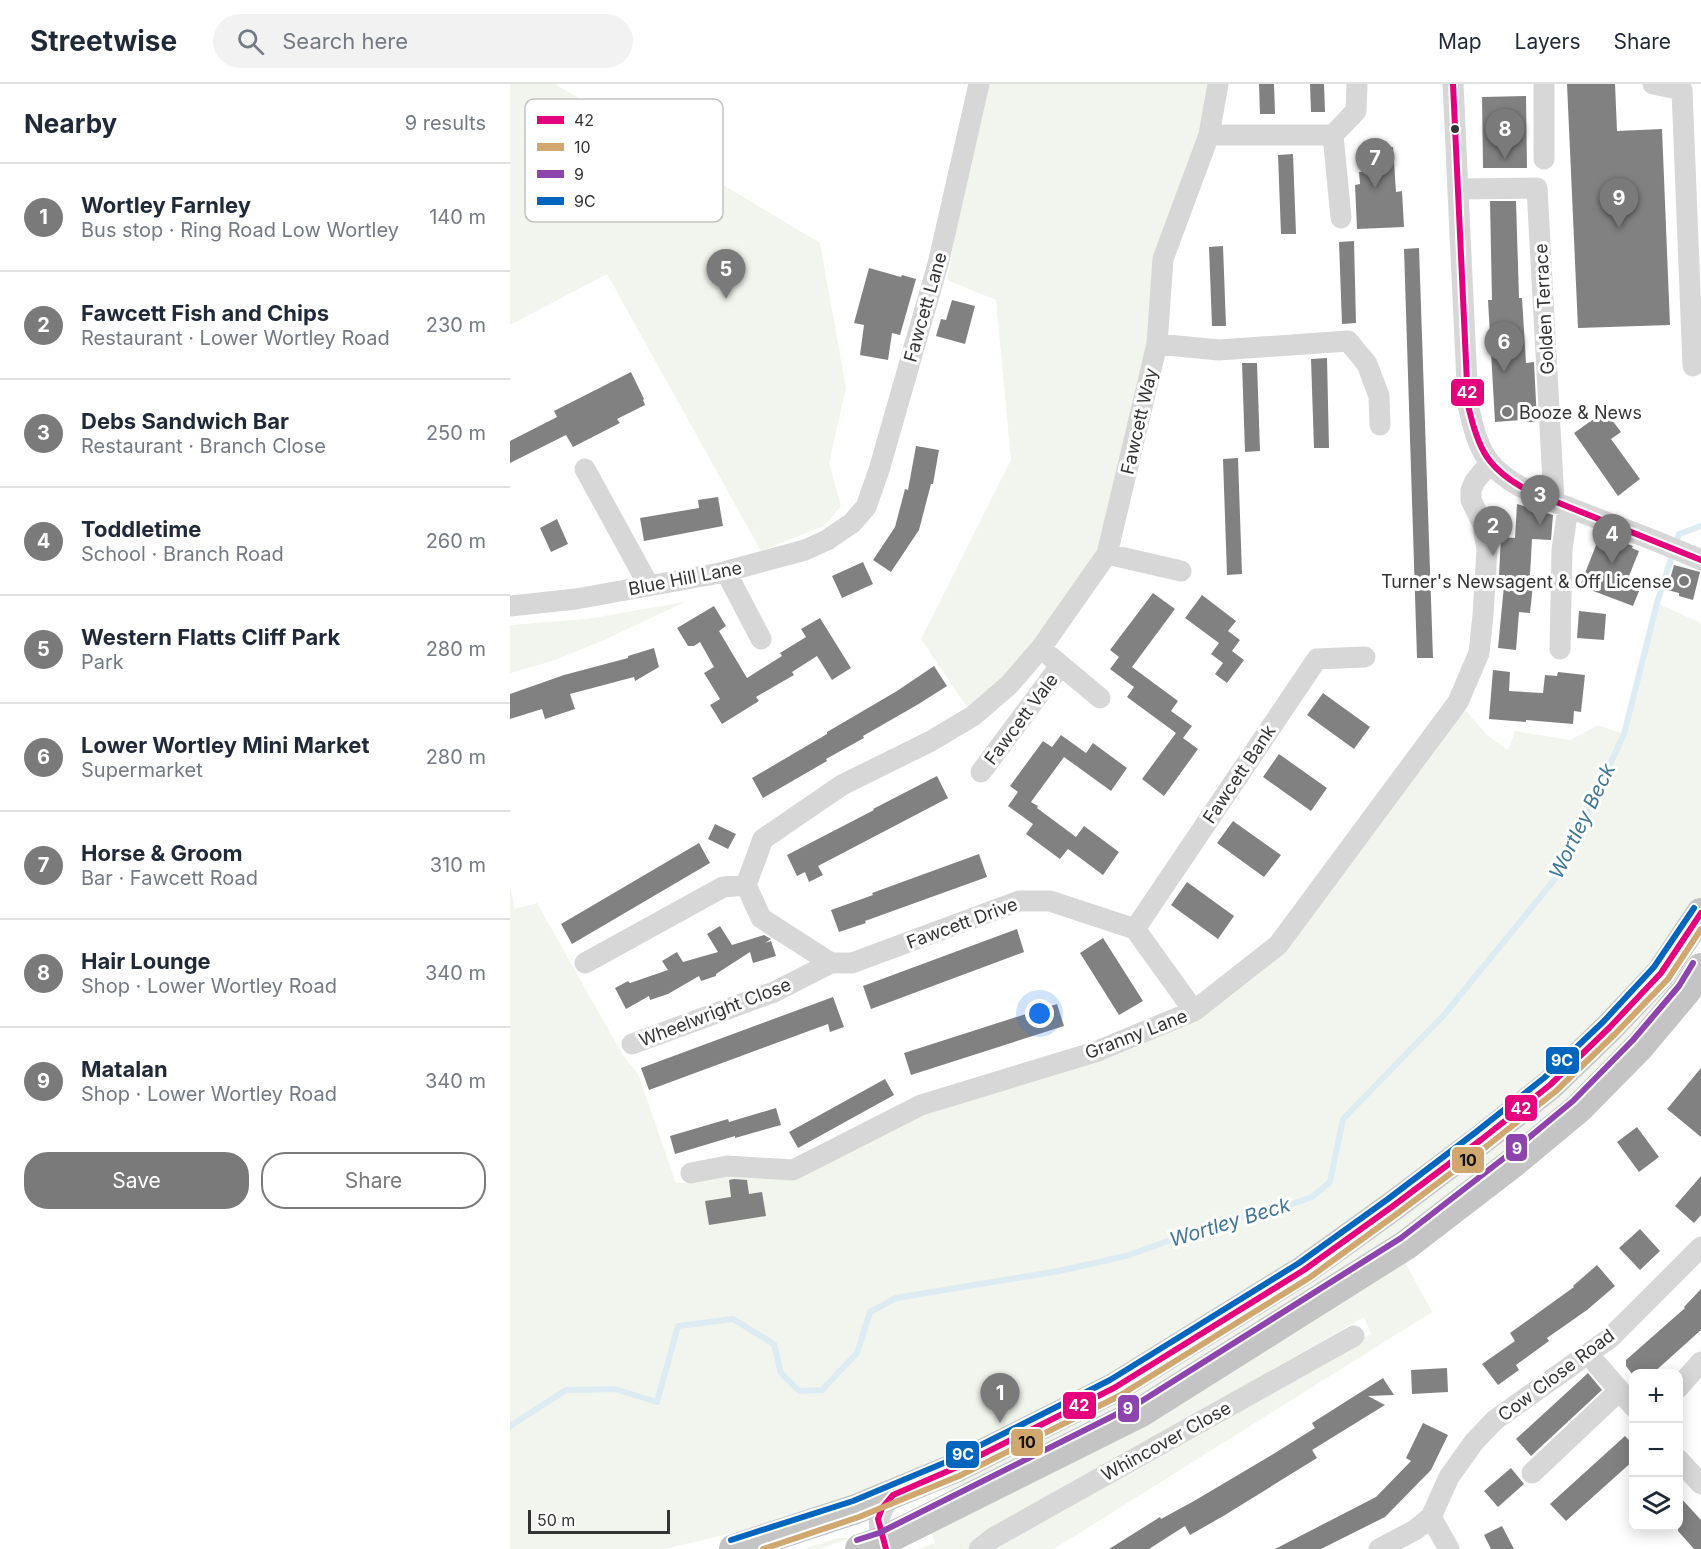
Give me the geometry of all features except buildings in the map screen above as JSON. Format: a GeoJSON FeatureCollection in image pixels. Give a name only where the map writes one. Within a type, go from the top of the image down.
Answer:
{"type":"FeatureCollection","features":[{"type":"Feature","properties":{"kind":"highway"},"geometry":{"type":"LineString","coordinates":[[734,1549],[892,1495],[955,1468],[1114,1388],[1304,1270],[1482,1139],[1558,1077],[1661,974],[1701,912]]}},
{"type":"Feature","properties":{"kind":"highway"},"geometry":{"type":"LineString","coordinates":[[822,1520],[862,1530],[876,1546],[1141,1412],[1406,1245],[1579,1108],[1640,1046],[1686,991],[1701,968]]}},
{"type":"Feature","properties":{"kind":"street","name":"Fawcett Lane"},"geometry":{"type":"LineString","coordinates":[[852,523],[866,507],[929,297],[979,84]]}},
{"type":"Feature","properties":{"kind":"street","name":"Fawcett Way"},"geometry":{"type":"LineString","coordinates":[[746,885],[763,839],[842,785],[931,741],[973,716],[1009,685],[1041,648],[1107,554],[1157,344],[1163,259],[1209,135],[1218,84]]}},
{"type":"Feature","properties":{"kind":"street"},"geometry":{"type":"LineString","coordinates":[[1209,135],[1333,135],[1356,111],[1357,84]]}},
{"type":"Feature","properties":{"kind":"street"},"geometry":{"type":"LineString","coordinates":[[1453,84],[1468,405],[1481,450],[1490,463],[1516,485],[1701,560]]}},
{"type":"Feature","properties":{"kind":"street"},"geometry":{"type":"LineString","coordinates":[[1544,84],[1544,159]]}},
{"type":"Feature","properties":{"kind":"street"},"geometry":{"type":"LineString","coordinates":[[1653,84],[1682,90],[1693,366]]}},
{"type":"Feature","properties":{"kind":"street"},"geometry":{"type":"LineString","coordinates":[[1333,135],[1341,218]]}},
{"type":"Feature","properties":{"kind":"street","name":"Golden Terrace"},"geometry":{"type":"LineString","coordinates":[[1458,189],[1537,188],[1561,504],[1560,649]]}},
{"type":"Feature","properties":{"kind":"street"},"geometry":{"type":"LineString","coordinates":[[1157,344],[1219,350],[1348,341],[1367,364],[1379,396],[1380,425]]}},
{"type":"Feature","properties":{"kind":"street","name":"Granny Lane"},"geometry":{"type":"LineString","coordinates":[[691,1173],[727,1166],[793,1170],[921,1105],[1095,1052],[1194,1011],[1278,945],[1458,702],[1479,653],[1484,605],[1487,550],[1483,525],[1471,500],[1471,490],[1474,481],[1490,463]]}},
{"type":"Feature","properties":{"kind":"street"},"geometry":{"type":"LineString","coordinates":[[585,469],[649,586]]}},
{"type":"Feature","properties":{"kind":"street","name":"Blue Hill Lane"},"geometry":{"type":"LineString","coordinates":[[510,606],[576,599],[726,572],[805,550],[827,540],[852,523]]}},
{"type":"Feature","properties":{"kind":"street"},"geometry":{"type":"LineString","coordinates":[[1107,554],[1181,571]]}},
{"type":"Feature","properties":{"kind":"street"},"geometry":{"type":"LineString","coordinates":[[726,572],[761,639]]}},
{"type":"Feature","properties":{"kind":"street","name":"Fawcett Vale"},"geometry":{"type":"LineString","coordinates":[[1041,648],[1100,698]]}},
{"type":"Feature","properties":{"kind":"street","name":"Fawcett Bank"},"geometry":{"type":"LineString","coordinates":[[1135,928],[1317,659],[1365,657]]}},
{"type":"Feature","properties":{"kind":"street","name":"Fawcett Vale"},"geometry":{"type":"LineString","coordinates":[[981,772],[1060,666]]}},
{"type":"Feature","properties":{"kind":"street"},"geometry":{"type":"LineString","coordinates":[[585,963],[723,887],[746,885],[762,918],[831,963]]}},
{"type":"Feature","properties":{"kind":"street","name":"Fawcett Drive"},"geometry":{"type":"LineString","coordinates":[[831,963],[852,963],[1019,901],[1050,901],[1135,928]]}},
{"type":"Feature","properties":{"kind":"street"},"geometry":{"type":"LineString","coordinates":[[1135,928],[1194,1011]]}},
{"type":"Feature","properties":{"kind":"street","name":"Wheelwright Close"},"geometry":{"type":"LineString","coordinates":[[632,1044],[774,992],[831,963]]}},
{"type":"Feature","properties":{"kind":"street","name":"Cow Close Road"},"geometry":{"type":"LineString","coordinates":[[1431,1517],[1449,1477],[1474,1442],[1495,1420],[1610,1338],[1701,1247]]}},
{"type":"Feature","properties":{"kind":"street","name":"Whincover Close"},"geometry":{"type":"LineString","coordinates":[[979,1549],[993,1538],[1354,1336]]}},
{"type":"Feature","properties":{"kind":"street"},"geometry":{"type":"LineString","coordinates":[[1588,1354],[1629,1402]]}},
{"type":"Feature","properties":{"kind":"street"},"geometry":{"type":"LineString","coordinates":[[1683,1382],[1701,1362]]}},
{"type":"Feature","properties":{"kind":"street"},"geometry":{"type":"LineString","coordinates":[[1532,1473],[1619,1391]]}},
{"type":"Feature","properties":{"kind":"street"},"geometry":{"type":"LineString","coordinates":[[1683,1463],[1698,1475]]}},
{"type":"Feature","properties":{"kind":"street"},"geometry":{"type":"LineString","coordinates":[[876,1546],[878,1519],[882,1508],[892,1495]]}},
{"type":"Feature","properties":{"kind":"street"},"geometry":{"type":"LineString","coordinates":[[1378,1549],[1415,1530],[1431,1517],[1449,1549]]}},
{"type":"Feature","properties":{"kind":"shaded area"},"geometry":{"type":"Polygon","coordinates":[[[510,84],[555,84],[580,99],[525,99],[525,222],[723,222],[723,185],[820,243],[846,388],[829,463],[841,506],[824,526],[761,551],[607,274],[510,325],[510,84]]]}},
{"type":"Feature","properties":{"kind":"shaded area"},"geometry":{"type":"Polygon","coordinates":[[[983,84],[1218,84],[1163,259],[1107,554],[973,716],[921,639],[1011,460],[996,300],[947,280],[983,84]]]}},
{"type":"Feature","properties":{"kind":"shaded area"},"geometry":{"type":"Polygon","coordinates":[[[685,602],[602,641],[552,661],[510,673],[510,625],[587,619],[685,602]]]}},
{"type":"Feature","properties":{"kind":"shaded area"},"geometry":{"type":"Polygon","coordinates":[[[1657,603],[1701,623],[1701,913],[1661,973],[1304,1270],[893,1495],[665,1549],[510,1549],[510,887],[515,909],[537,903],[622,1054],[638,1074],[676,1183],[698,1183],[727,1166],[793,1170],[921,1105],[1157,1025],[1278,945],[1458,702],[1487,735],[1508,750],[1515,731],[1570,740],[1598,725],[1624,734],[1657,603]]]}},
{"type":"Feature","properties":{"kind":"shaded area"},"geometry":{"type":"Polygon","coordinates":[[[1669,981],[1675,986],[1589,1080],[1490,1165],[1356,1264],[1113,1412],[951,1496],[945,1483],[1109,1401],[1669,981]]]}},
{"type":"Feature","properties":{"kind":"shaded area"},"geometry":{"type":"Polygon","coordinates":[[[1404,1260],[1432,1312],[1054,1549],[990,1549],[1371,1334],[1364,1317],[973,1542],[967,1549],[918,1549],[935,1543],[930,1530],[1404,1260]]]}},
{"type":"Feature","properties":{"kind":"shaded area"},"geometry":{"type":"Polygon","coordinates":[[[838,1538],[850,1538],[820,1549],[803,1549],[838,1538]]]}},
{"type":"Feature","properties":{"kind":"waterway","name":"Wortley Beck"},"geometry":{"type":"LineString","coordinates":[[510,1426],[566,1390],[615,1389],[657,1402],[678,1326],[733,1319],[774,1344],[781,1373],[799,1391],[822,1390],[857,1353],[870,1312],[896,1298],[1059,1271],[1126,1256],[1224,1221],[1312,1197],[1330,1182],[1343,1119],[1444,1015],[1559,874],[1624,734],[1657,603],[1679,534],[1701,526]]}},
{"type":"Feature","properties":{"kind":"transit line","name":"42"},"geometry":{"type":"LineString","coordinates":[[1453,84],[1468,405],[1476,434],[1486,456],[1503,474],[1529,491],[1701,560]]}},
{"type":"Feature","properties":{"kind":"transit line","name":"9C"},"geometry":{"type":"LineString","coordinates":[[731,1540],[853,1501],[951,1460],[1110,1380],[1299,1263],[1388,1199],[1544,1078],[1603,1022],[1654,967],[1694,908]]}},
{"type":"Feature","properties":{"kind":"transit line","name":"42"},"geometry":{"type":"LineString","coordinates":[[886,1549],[878,1519],[882,1508],[893,1495],[955,1468],[1114,1388],[1304,1270],[1482,1139],[1550,1085],[1609,1028],[1661,973],[1701,913]]}},
{"type":"Feature","properties":{"kind":"transit line","name":"10"},"geometry":{"type":"LineString","coordinates":[[763,1549],[859,1517],[959,1476],[1119,1396],[1309,1278],[1487,1146],[1556,1091],[1668,979],[1701,929]]}},
{"type":"Feature","properties":{"kind":"transit line","name":"9"},"geometry":{"type":"LineString","coordinates":[[857,1540],[879,1533],[1137,1404],[1401,1238],[1573,1101],[1633,1040],[1679,986],[1693,963]]}},
{"type":"Feature","properties":{"kind":"place","name":"Hair Lounge"},"geometry":{"type":"Point","coordinates":[1505,159]}},
{"type":"Feature","properties":{"kind":"place","name":"Horse & Groom"},"geometry":{"type":"Point","coordinates":[1375,188]}},
{"type":"Feature","properties":{"kind":"place","name":"Matalan"},"geometry":{"type":"Point","coordinates":[1619,228]}},
{"type":"Feature","properties":{"kind":"place","name":"Western Flatts Cliff Park"},"geometry":{"type":"Point","coordinates":[726,299]}},
{"type":"Feature","properties":{"kind":"place","name":"Lower Wortley Mini Market"},"geometry":{"type":"Point","coordinates":[1504,372]}},
{"type":"Feature","properties":{"kind":"place","name":"Booze & News"},"geometry":{"type":"Point","coordinates":[1507,412]}},
{"type":"Feature","properties":{"kind":"place","name":"Debs Sandwich Bar"},"geometry":{"type":"Point","coordinates":[1540,525]}},
{"type":"Feature","properties":{"kind":"place","name":"Fawcett Fish and Chips"},"geometry":{"type":"Point","coordinates":[1493,556]}},
{"type":"Feature","properties":{"kind":"place","name":"Toddletime"},"geometry":{"type":"Point","coordinates":[1612,564]}},
{"type":"Feature","properties":{"kind":"place","name":"Turner's Newsagent & Off License"},"geometry":{"type":"Point","coordinates":[1684,581]}},
{"type":"Feature","properties":{"kind":"place","name":"Wortley Farnley"},"geometry":{"type":"Point","coordinates":[1000,1423]}}]}
